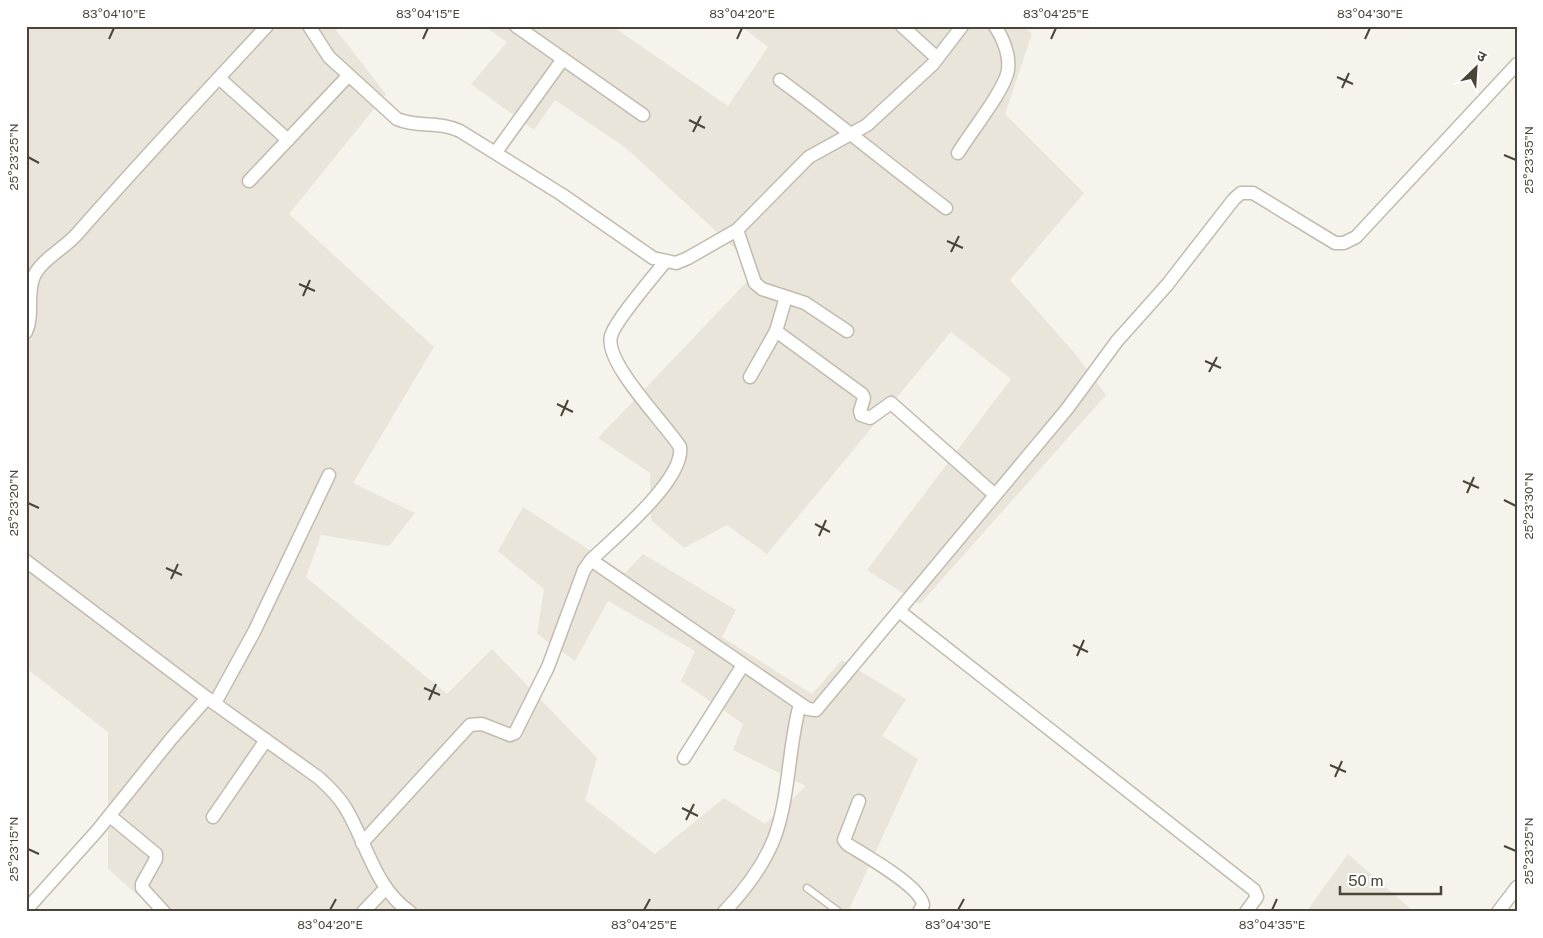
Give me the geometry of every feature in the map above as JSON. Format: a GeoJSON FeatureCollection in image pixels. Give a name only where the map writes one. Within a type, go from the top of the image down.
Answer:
{"type":"FeatureCollection","features":[{"type":"Feature","properties":{"kind":"street"},"geometry":{"type":"LineString","coordinates":[[27,326],[30,278],[71,242],[156,144],[267,26]]}},
{"type":"Feature","properties":{"kind":"street"},"geometry":{"type":"LineString","coordinates":[[309,26],[329,57],[397,119],[411,124],[448,125],[496,152],[562,194],[653,258],[676,263],[737,230],[809,157],[867,125],[922,76],[962,26]]}},
{"type":"Feature","properties":{"kind":"street"},"geometry":{"type":"LineString","coordinates":[[516,26],[643,115]]}},
{"type":"Feature","properties":{"kind":"street"},"geometry":{"type":"LineString","coordinates":[[902,26],[937,58]]}},
{"type":"Feature","properties":{"kind":"street"},"geometry":{"type":"LineString","coordinates":[[958,152],[1000,88],[1008,72],[1006,50],[995,26]]}},
{"type":"Feature","properties":{"kind":"street"},"geometry":{"type":"LineString","coordinates":[[496,152],[563,59]]}},
{"type":"Feature","properties":{"kind":"street"},"geometry":{"type":"LineString","coordinates":[[591,560],[800,704],[808,709],[816,710],[1061,415],[1133,322],[1167,285],[1241,193],[1253,193],[1328,240],[1335,243],[1344,243],[1356,237],[1387,206],[1517,64]]}},
{"type":"Feature","properties":{"kind":"street"},"geometry":{"type":"LineString","coordinates":[[250,181],[348,76]]}},
{"type":"Feature","properties":{"kind":"street"},"geometry":{"type":"LineString","coordinates":[[218,78],[288,140]]}},
{"type":"Feature","properties":{"kind":"street"},"geometry":{"type":"LineString","coordinates":[[780,80],[946,208]]}},
{"type":"Feature","properties":{"kind":"street"},"geometry":{"type":"LineString","coordinates":[[737,230],[755,283],[762,289],[805,303],[847,331]]}},
{"type":"Feature","properties":{"kind":"street"},"geometry":{"type":"LineString","coordinates":[[362,843],[470,725],[482,724],[510,736],[516,733],[548,667],[575,590],[591,560],[664,486],[678,465],[681,455],[675,439],[636,392],[614,356],[610,342],[616,326],[665,262]]}},
{"type":"Feature","properties":{"kind":"street"},"geometry":{"type":"LineString","coordinates":[[750,377],[776,331],[786,297]]}},
{"type":"Feature","properties":{"kind":"street"},"geometry":{"type":"LineString","coordinates":[[776,331],[862,394],[864,398],[860,411],[861,415],[870,418],[891,403],[994,494]]}},
{"type":"Feature","properties":{"kind":"street"},"geometry":{"type":"LineString","coordinates":[[26,910],[110,816],[171,739],[211,701],[254,632],[329,475]]}},
{"type":"Feature","properties":{"kind":"street"},"geometry":{"type":"LineString","coordinates":[[26,562],[211,701],[320,778],[334,792],[345,808],[385,889],[397,903],[410,912]]}},
{"type":"Feature","properties":{"kind":"street"},"geometry":{"type":"LineString","coordinates":[[899,611],[1254,890],[1257,896],[1246,912]]}},
{"type":"Feature","properties":{"kind":"street"},"geometry":{"type":"LineString","coordinates":[[684,758],[743,665]]}},
{"type":"Feature","properties":{"kind":"street"},"geometry":{"type":"LineString","coordinates":[[724,912],[742,892],[762,862],[774,838],[800,704]]}},
{"type":"Feature","properties":{"kind":"street"},"geometry":{"type":"LineString","coordinates":[[213,817],[266,740]]}},
{"type":"Feature","properties":{"kind":"street"},"geometry":{"type":"LineString","coordinates":[[859,802],[844,840],[918,894],[923,905],[919,912]]}},
{"type":"Feature","properties":{"kind":"street"},"geometry":{"type":"LineString","coordinates":[[110,816],[156,854],[156,859],[142,884],[142,888],[164,912]]}},
{"type":"Feature","properties":{"kind":"street"},"geometry":{"type":"LineString","coordinates":[[1498,912],[1517,887]]}},
{"type":"Feature","properties":{"kind":"street"},"geometry":{"type":"LineString","coordinates":[[363,912],[385,889]]}},
{"type":"Feature","properties":{"kind":"lane"},"geometry":{"type":"LineString","coordinates":[[807,888],[839,912]]}},
{"type":"Feature","properties":{"kind":"shaded area"},"geometry":{"type":"Polygon","coordinates":[[[26,26],[333,26],[386,94],[289,214],[434,347],[353,483],[415,513],[389,546],[321,535],[306,577],[447,694],[492,649],[597,758],[585,800],[655,854],[724,798],[765,824],[806,786],[733,750],[743,724],[681,681],[695,651],[608,601],[575,661],[537,634],[544,589],[498,551],[523,507],[625,573],[643,554],[736,610],[722,637],[812,694],[842,660],[906,699],[882,736],[918,759],[848,912],[157,912],[108,869],[108,732],[26,668],[26,26]]]}},
{"type":"Feature","properties":{"kind":"shaded area"},"geometry":{"type":"Polygon","coordinates":[[[484,26],[612,26],[728,106],[768,47],[741,26],[1024,26],[1032,34],[1005,114],[1084,193],[1010,280],[1077,356],[1106,395],[920,604],[867,570],[1011,379],[951,332],[767,554],[727,525],[684,548],[651,520],[650,473],[598,438],[758,270],[626,148],[555,100],[534,130],[471,84],[507,42],[484,26]]]}},
{"type":"Feature","properties":{"kind":"shaded area"},"geometry":{"type":"Polygon","coordinates":[[[1348,854],[1414,912],[1306,912],[1348,854]]]}}]}
